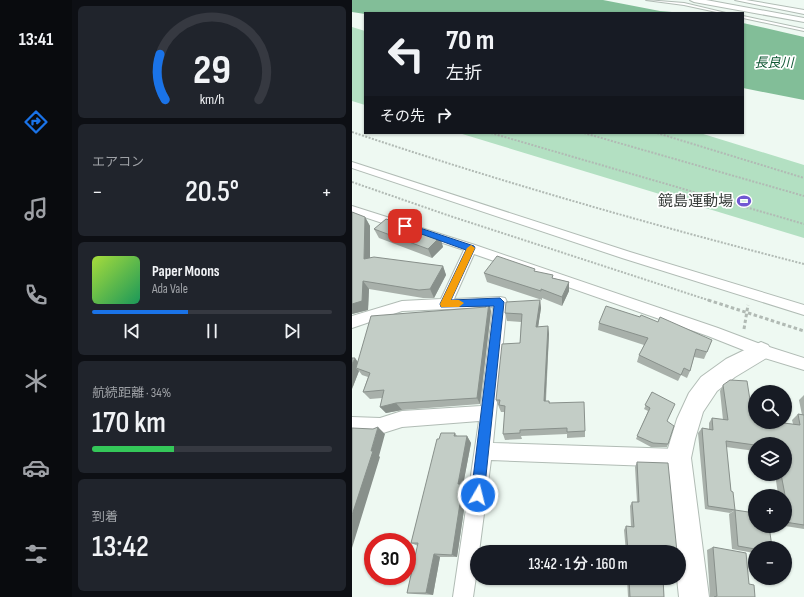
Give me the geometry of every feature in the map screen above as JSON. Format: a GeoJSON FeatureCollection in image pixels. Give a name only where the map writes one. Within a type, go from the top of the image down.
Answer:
{"type":"FeatureCollection","features":[{"type":"Feature","properties":{"kind":"main road"},"geometry":{"type":"LineString","coordinates":[[694,0],[804,20]]}},
{"type":"Feature","properties":{"kind":"main road"},"geometry":{"type":"LineString","coordinates":[[694,597],[678,458],[695,404],[708,385],[730,368],[751,348]]}},
{"type":"Feature","properties":{"kind":"street"},"geometry":{"type":"LineString","coordinates":[[738,0],[804,12]]}},
{"type":"Feature","properties":{"kind":"street"},"geometry":{"type":"LineString","coordinates":[[352,165],[480,208],[804,310]]}},
{"type":"Feature","properties":{"kind":"street"},"geometry":{"type":"LineString","coordinates":[[352,209],[471,248],[751,348],[804,364]]}},
{"type":"Feature","properties":{"kind":"street"},"geometry":{"type":"LineString","coordinates":[[445,304],[471,248]]}},
{"type":"Feature","properties":{"kind":"street"},"geometry":{"type":"LineString","coordinates":[[352,322],[402,306],[500,302],[484,451],[463,597]]}},
{"type":"Feature","properties":{"kind":"street"},"geometry":{"type":"LineString","coordinates":[[352,425],[380,426],[402,420],[487,413]]}},
{"type":"Feature","properties":{"kind":"street"},"geometry":{"type":"LineString","coordinates":[[484,451],[678,458]]}},
{"type":"Feature","properties":{"kind":"lane"},"geometry":{"type":"LineString","coordinates":[[647,0],[684,4],[720,12]]}},
{"type":"Feature","properties":{"kind":"lane"},"geometry":{"type":"LineString","coordinates":[[744,17],[804,30]]}},
{"type":"Feature","properties":{"kind":"path"},"geometry":{"type":"LineString","coordinates":[[352,132],[439,162],[545,194],[804,264]]}},
{"type":"Feature","properties":{"kind":"path"},"geometry":{"type":"LineString","coordinates":[[494,134],[804,224]]}},
{"type":"Feature","properties":{"kind":"path"},"geometry":{"type":"LineString","coordinates":[[587,134],[804,196]]}},
{"type":"Feature","properties":{"kind":"path"},"geometry":{"type":"LineString","coordinates":[[660,134],[804,178]]}},
{"type":"Feature","properties":{"kind":"path"},"geometry":{"type":"LineString","coordinates":[[352,182],[450,216],[804,331]]}},
{"type":"Feature","properties":{"kind":"path"},"geometry":{"type":"LineString","coordinates":[[750,294],[747,312],[751,348]]}},
{"type":"Feature","properties":{"kind":"shaded area"},"geometry":{"type":"Polygon","coordinates":[[[352,27],[364,31],[364,105],[352,101],[352,27]]]}},
{"type":"Feature","properties":{"kind":"shaded area","name":"鏡島運動場"},"geometry":{"type":"Polygon","coordinates":[[[462,134],[703,134],[804,165],[804,238],[462,134]]]}},
{"type":"Feature","properties":{"kind":"water"},"geometry":{"type":"Polygon","coordinates":[[[352,0],[603,0],[672,12],[364,12],[364,14],[352,12],[352,0]]]}},
{"type":"Feature","properties":{"kind":"water","name":"長良川"},"geometry":{"type":"Polygon","coordinates":[[[744,23],[804,37],[804,100],[744,88],[744,23]]]}},
{"type":"Feature","properties":{"kind":"building"},"geometry":{"type":"Polygon","coordinates":[[[352,212],[365,217],[364,259],[374,257],[443,266],[430,289],[419,290],[363,281],[362,301],[352,304],[352,212]]]}},
{"type":"Feature","properties":{"kind":"building"},"geometry":{"type":"Polygon","coordinates":[[[386,219],[440,237],[428,249],[374,229],[386,219]]]}},
{"type":"Feature","properties":{"kind":"building"},"geometry":{"type":"Polygon","coordinates":[[[497,256],[535,269],[534,271],[553,275],[552,278],[569,282],[562,297],[541,289],[541,291],[484,273],[497,256]]]}},
{"type":"Feature","properties":{"kind":"building"},"geometry":{"type":"Polygon","coordinates":[[[540,300],[536,327],[548,326],[544,401],[549,401],[549,403],[584,402],[585,431],[567,432],[567,428],[520,430],[520,433],[503,434],[505,406],[499,405],[500,400],[496,400],[502,344],[520,343],[522,314],[505,313],[506,302],[540,300]]]}},
{"type":"Feature","properties":{"kind":"building"},"geometry":{"type":"Polygon","coordinates":[[[489,302],[477,398],[396,403],[380,407],[384,390],[363,392],[370,373],[356,368],[371,316],[486,307],[486,303],[489,302]]]}},
{"type":"Feature","properties":{"kind":"building"},"geometry":{"type":"Polygon","coordinates":[[[606,306],[640,317],[641,315],[658,322],[660,317],[712,340],[707,352],[696,349],[690,371],[684,368],[681,375],[639,355],[648,338],[599,323],[606,306]]]}},
{"type":"Feature","properties":{"kind":"building"},"geometry":{"type":"Polygon","coordinates":[[[730,380],[747,381],[748,429],[792,429],[792,424],[800,425],[798,414],[804,415],[804,525],[792,523],[792,489],[784,489],[782,481],[792,481],[792,437],[748,437],[748,444],[726,441],[731,491],[733,492],[735,510],[708,506],[702,428],[713,430],[712,418],[728,420],[723,385],[730,380]]]}},
{"type":"Feature","properties":{"kind":"building"},"geometry":{"type":"Polygon","coordinates":[[[652,392],[675,404],[667,421],[674,426],[668,444],[653,443],[637,436],[650,408],[645,405],[652,392]]]}},
{"type":"Feature","properties":{"kind":"building"},"geometry":{"type":"Polygon","coordinates":[[[378,427],[371,451],[373,451],[352,515],[352,428],[373,429],[378,427]]]}},
{"type":"Feature","properties":{"kind":"building"},"geometry":{"type":"Polygon","coordinates":[[[441,433],[455,433],[454,436],[467,436],[458,484],[463,484],[452,555],[434,554],[426,593],[407,593],[409,585],[416,585],[416,552],[418,543],[416,543],[416,533],[414,533],[437,439],[439,439],[441,433]]]}},
{"type":"Feature","properties":{"kind":"building"},"geometry":{"type":"Polygon","coordinates":[[[637,462],[668,463],[676,545],[627,545],[626,526],[634,527],[632,502],[639,502],[637,462]]]}},
{"type":"Feature","properties":{"kind":"building"},"geometry":{"type":"Polygon","coordinates":[[[735,510],[748,512],[748,533],[770,533],[771,541],[748,541],[748,548],[738,546],[735,510]]]}},
{"type":"Feature","properties":{"kind":"building"},"geometry":{"type":"Polygon","coordinates":[[[713,547],[746,553],[748,585],[754,585],[755,597],[714,597],[717,596],[713,547]]]}},
{"type":"Feature","properties":{"kind":"building"},"geometry":{"type":"Polygon","coordinates":[[[629,585],[663,585],[664,597],[630,597],[629,585]]]}},
{"type":"Feature","properties":{"kind":"slow traffic"},"geometry":{"type":"LineString","coordinates":[[459,303],[445,304],[471,248]]}},
{"type":"Feature","properties":{"kind":"place","name":"鏡島運動場"},"geometry":{"type":"Point","coordinates":[744,201]}},
{"type":"Feature","properties":{"kind":"route"},"geometry":{"type":"LineString","coordinates":[[405,226],[471,248],[445,304],[500,302],[478,495]]}}]}
